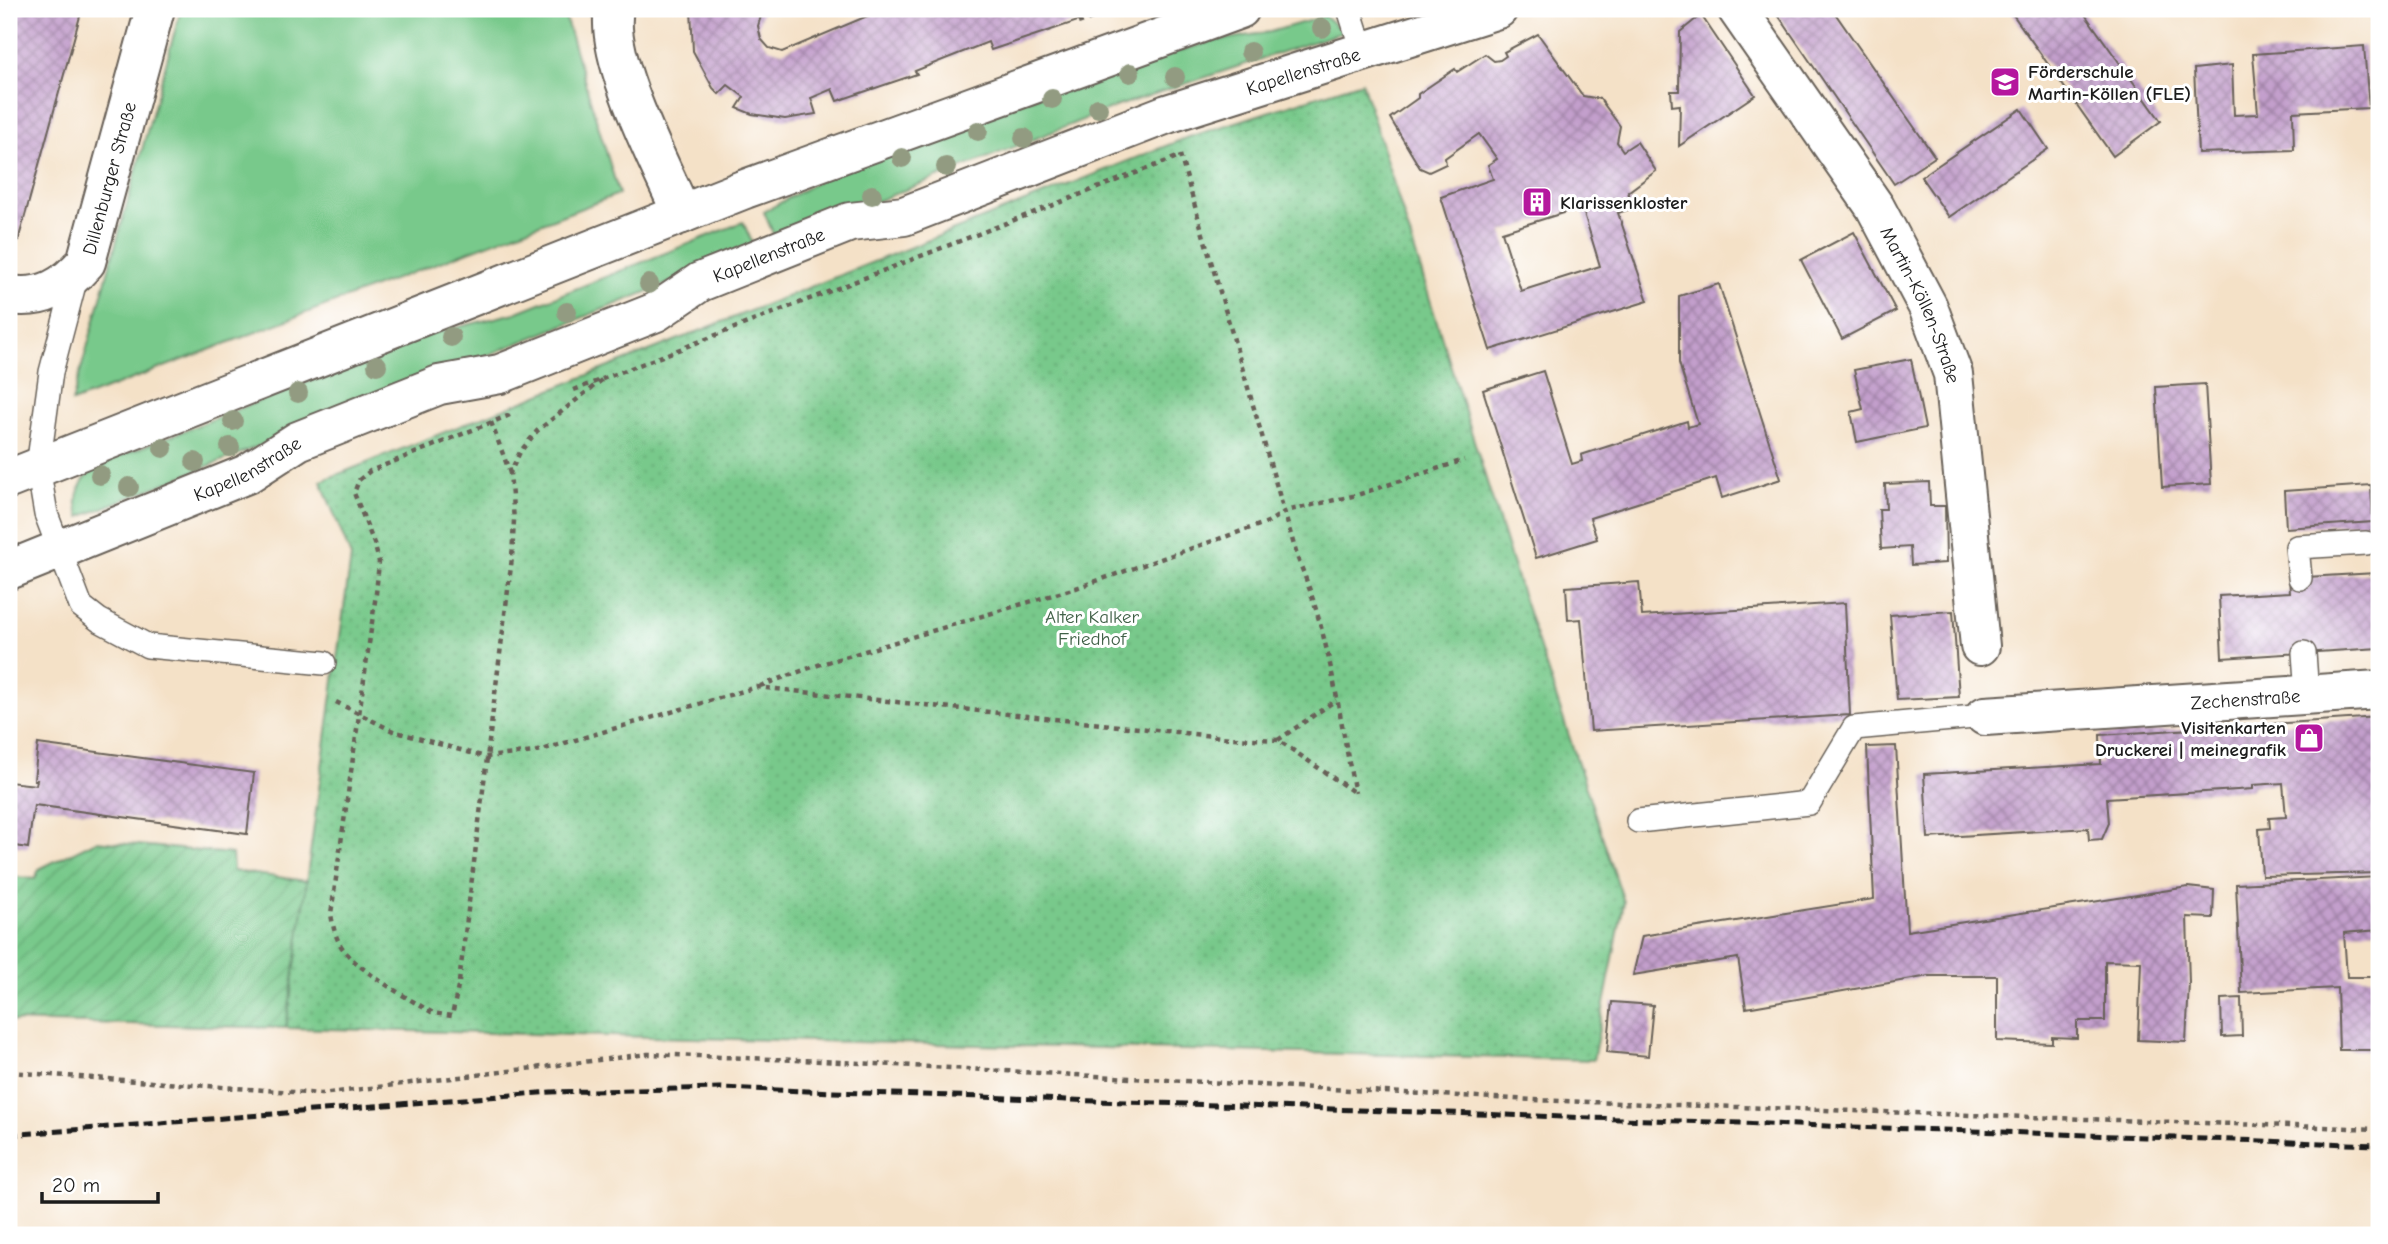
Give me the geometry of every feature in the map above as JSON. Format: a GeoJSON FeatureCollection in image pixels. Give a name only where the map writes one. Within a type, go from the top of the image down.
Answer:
{"type":"FeatureCollection","features":[{"type":"Feature","properties":{"kind":"street","name":"Dillenburger Straße"},"geometry":{"type":"LineString","coordinates":[[9,295],[27,298],[50,293],[69,282],[86,262],[155,9]]}},
{"type":"Feature","properties":{"kind":"street"},"geometry":{"type":"LineString","coordinates":[[614,9],[612,22],[621,68],[682,214]]}},
{"type":"Feature","properties":{"kind":"street"},"geometry":{"type":"LineString","coordinates":[[24,473],[682,214],[1240,9]]}},
{"type":"Feature","properties":{"kind":"street","name":"Kapellenstraße"},"geometry":{"type":"LineString","coordinates":[[9,570],[247,474],[298,441],[439,385],[500,374],[656,312],[700,282],[850,222],[904,216],[1167,114],[1498,9]]}},
{"type":"Feature","properties":{"kind":"street","name":"Martin-Köllen-Straße"},"geometry":{"type":"LineString","coordinates":[[1737,9],[1875,207],[1928,306],[1953,374],[1980,646]]}},
{"type":"Feature","properties":{"kind":"street","name":"Zechenstraße"},"geometry":{"type":"LineString","coordinates":[[1985,716],[2379,690]]}},
{"type":"Feature","properties":{"kind":"lane"},"geometry":{"type":"LineString","coordinates":[[1349,9],[1363,53]]}},
{"type":"Feature","properties":{"kind":"lane"},"geometry":{"type":"LineString","coordinates":[[78,272],[24,473],[46,514],[81,607],[99,620],[148,646],[324,663]]}},
{"type":"Feature","properties":{"kind":"lane"},"geometry":{"type":"LineString","coordinates":[[2300,578],[2297,547],[2366,543]]}},
{"type":"Feature","properties":{"kind":"lane"},"geometry":{"type":"LineString","coordinates":[[2304,653],[2307,695]]}},
{"type":"Feature","properties":{"kind":"lane"},"geometry":{"type":"LineString","coordinates":[[1638,821],[1809,803],[1854,728],[1985,716]]}},
{"type":"Feature","properties":{"kind":"path"},"geometry":{"type":"LineString","coordinates":[[758,687],[1231,738],[1278,740],[1355,793],[1325,644],[1167,114]]}},
{"type":"Feature","properties":{"kind":"path"},"geometry":{"type":"LineString","coordinates":[[566,393],[1181,156]]}},
{"type":"Feature","properties":{"kind":"path"},"geometry":{"type":"LineString","coordinates":[[475,378],[491,422],[510,473],[514,520],[512,558],[485,757],[459,982],[452,1016],[444,1016],[433,1013],[373,975],[342,948],[334,933],[331,914],[379,562],[368,526],[355,500],[356,486],[370,471],[491,422],[516,412]]}},
{"type":"Feature","properties":{"kind":"path"},"geometry":{"type":"LineString","coordinates":[[510,473],[520,452],[537,431],[603,379]]}},
{"type":"Feature","properties":{"kind":"path"},"geometry":{"type":"LineString","coordinates":[[336,702],[357,715],[393,730],[485,757],[534,752],[758,687],[831,661],[1076,588],[1268,522],[1286,511],[1357,495],[1464,460]]}},
{"type":"Feature","properties":{"kind":"path"},"geometry":{"type":"LineString","coordinates":[[1278,740],[1336,700]]}},
{"type":"Feature","properties":{"kind":"path"},"geometry":{"type":"LineString","coordinates":[[9,1072],[321,1094],[648,1055],[822,1061],[1532,1100],[2379,1129]]}},
{"type":"Feature","properties":{"kind":"green space"},"geometry":{"type":"Polygon","coordinates":[[[181,9],[569,9],[566,20],[619,194],[72,402],[181,9]]]}},
{"type":"Feature","properties":{"kind":"green space"},"geometry":{"type":"Polygon","coordinates":[[[1325,16],[1343,32],[1118,106],[776,241],[764,212],[824,178],[1073,82],[1213,41],[1270,32],[1325,16]]]}},
{"type":"Feature","properties":{"kind":"green space","name":"Alter Kalker Friedhof"},"geometry":{"type":"Polygon","coordinates":[[[1362,82],[1521,591],[1624,902],[1593,1060],[286,1028],[351,557],[321,481],[1186,138],[1362,82]]]}},
{"type":"Feature","properties":{"kind":"green space"},"geometry":{"type":"Polygon","coordinates":[[[743,222],[755,249],[80,517],[77,502],[80,487],[88,474],[100,464],[426,335],[515,313],[743,222]]]}},
{"type":"Feature","properties":{"kind":"green space"},"geometry":{"type":"Polygon","coordinates":[[[96,841],[232,854],[233,871],[307,881],[286,1028],[9,1021],[9,876],[35,879],[39,869],[96,841]]]}},
{"type":"Feature","properties":{"kind":"building"},"geometry":{"type":"Polygon","coordinates":[[[9,9],[82,9],[18,241],[9,239],[9,9]]]}},
{"type":"Feature","properties":{"kind":"building"},"geometry":{"type":"Polygon","coordinates":[[[691,9],[763,9],[758,26],[761,39],[769,48],[782,52],[884,9],[1077,9],[1081,20],[991,50],[988,42],[915,71],[917,74],[837,101],[832,89],[811,98],[816,114],[785,119],[752,114],[737,108],[744,97],[728,85],[719,94],[713,88],[693,51],[691,9]]]}},
{"type":"Feature","properties":{"kind":"building"},"geometry":{"type":"Polygon","coordinates":[[[1774,9],[1832,9],[1935,157],[1894,184],[1774,9]]]}},
{"type":"Feature","properties":{"kind":"building"},"geometry":{"type":"Polygon","coordinates":[[[2009,9],[2081,9],[2161,121],[2113,156],[2009,9]]]}},
{"type":"Feature","properties":{"kind":"building"},"geometry":{"type":"Polygon","coordinates":[[[1701,15],[1755,95],[1679,146],[1680,105],[1672,106],[1671,91],[1679,91],[1680,32],[1701,15]]]}},
{"type":"Feature","properties":{"kind":"building","name":"Klarissenkloster"},"geometry":{"type":"Polygon","coordinates":[[[1538,34],[1583,96],[1600,99],[1620,126],[1617,142],[1623,151],[1637,142],[1656,171],[1628,192],[1633,208],[1618,213],[1648,301],[1490,350],[1441,197],[1493,179],[1488,165],[1497,159],[1479,134],[1445,158],[1446,164],[1429,172],[1420,168],[1390,118],[1418,98],[1418,94],[1455,69],[1457,72],[1485,54],[1494,61],[1500,60],[1506,56],[1504,52],[1538,34]],[[1582,207],[1502,232],[1521,291],[1600,266],[1582,207]]]}},
{"type":"Feature","properties":{"kind":"building"},"geometry":{"type":"Polygon","coordinates":[[[2364,46],[2369,108],[2293,112],[2294,150],[2198,153],[2194,69],[2232,65],[2234,115],[2258,114],[2253,54],[2364,46]]]}},
{"type":"Feature","properties":{"kind":"building"},"geometry":{"type":"Polygon","coordinates":[[[2021,109],[2048,149],[1949,217],[1921,177],[2021,109]]]}},
{"type":"Feature","properties":{"kind":"building"},"geometry":{"type":"Polygon","coordinates":[[[1854,232],[1896,311],[1842,339],[1801,260],[1854,232]]]}},
{"type":"Feature","properties":{"kind":"building"},"geometry":{"type":"Polygon","coordinates":[[[1719,284],[1781,479],[1722,498],[1716,478],[1590,518],[1597,539],[1536,558],[1483,390],[1543,371],[1572,464],[1582,461],[1581,455],[1687,421],[1688,427],[1698,424],[1679,363],[1679,296],[1719,284]]]}},
{"type":"Feature","properties":{"kind":"building"},"geometry":{"type":"Polygon","coordinates":[[[1911,359],[1925,428],[1857,442],[1851,412],[1863,409],[1854,370],[1911,359]]]}},
{"type":"Feature","properties":{"kind":"building"},"geometry":{"type":"Polygon","coordinates":[[[2205,384],[2211,484],[2162,487],[2156,387],[2205,384]]]}},
{"type":"Feature","properties":{"kind":"building"},"geometry":{"type":"Polygon","coordinates":[[[1929,482],[1930,506],[1945,506],[1946,563],[1911,565],[1910,547],[1881,549],[1879,509],[1886,509],[1885,484],[1929,482]]]}},
{"type":"Feature","properties":{"kind":"building"},"geometry":{"type":"Polygon","coordinates":[[[2371,485],[2373,522],[2286,528],[2284,491],[2371,485]]]}},
{"type":"Feature","properties":{"kind":"building"},"geometry":{"type":"Polygon","coordinates":[[[2376,565],[2379,565],[2379,648],[2222,658],[2219,596],[2290,592],[2289,578],[2376,573],[2376,565]]]}},
{"type":"Feature","properties":{"kind":"building"},"geometry":{"type":"Polygon","coordinates":[[[1639,582],[1642,616],[1845,603],[1850,715],[1591,731],[1581,619],[1568,620],[1566,587],[1639,582]]]}},
{"type":"Feature","properties":{"kind":"building"},"geometry":{"type":"Polygon","coordinates":[[[1953,611],[1959,697],[1897,700],[1890,615],[1953,611]]]}},
{"type":"Feature","properties":{"kind":"building"},"geometry":{"type":"Polygon","coordinates":[[[2379,717],[2379,873],[2262,876],[2259,829],[2270,828],[2269,818],[2286,817],[2283,783],[2253,785],[2253,789],[2107,798],[2109,823],[2102,839],[2089,840],[2088,828],[1928,838],[1924,774],[2101,764],[2100,735],[2379,717]]]}},
{"type":"Feature","properties":{"kind":"building"},"geometry":{"type":"Polygon","coordinates":[[[38,744],[254,773],[247,834],[34,805],[28,848],[9,845],[9,782],[36,785],[37,780],[34,780],[38,744]]]}},
{"type":"Feature","properties":{"kind":"building"},"geometry":{"type":"Polygon","coordinates":[[[1896,746],[1907,931],[2188,887],[2214,890],[2213,918],[2187,917],[2189,983],[2186,1042],[2138,1040],[2141,962],[2105,961],[2105,1021],[2077,1021],[2077,1038],[2052,1037],[2052,1043],[1997,1041],[1997,976],[1929,976],[1746,1008],[1738,958],[1633,975],[1642,936],[1874,899],[1867,747],[1896,746]]]}},
{"type":"Feature","properties":{"kind":"building"},"geometry":{"type":"Polygon","coordinates":[[[2379,877],[2379,930],[2344,933],[2347,977],[2373,977],[2373,988],[2379,988],[2377,1050],[2339,1050],[2337,988],[2241,993],[2236,884],[2379,877]]]}},
{"type":"Feature","properties":{"kind":"building"},"geometry":{"type":"Polygon","coordinates":[[[2241,998],[2242,1036],[2222,1037],[2221,999],[2241,998]]]}},
{"type":"Feature","properties":{"kind":"building"},"geometry":{"type":"Polygon","coordinates":[[[1612,1002],[1653,1005],[1648,1056],[1607,1052],[1612,1002]]]}},
{"type":"Feature","properties":{"kind":"railway"},"geometry":{"type":"LineString","coordinates":[[9,1135],[551,1092],[719,1088],[2379,1145]]}},
{"type":"Feature","properties":{"kind":"place","name":"Förderschule Martin-Köllen (FLE)"},"geometry":{"type":"Point","coordinates":[2005,82]}},
{"type":"Feature","properties":{"kind":"place","name":"Klarissenkloster"},"geometry":{"type":"Point","coordinates":[1537,202]}},
{"type":"Feature","properties":{"kind":"place","name":"Visitenkarten Druckerei | meinegrafik"},"geometry":{"type":"Point","coordinates":[2309,738]}}]}
